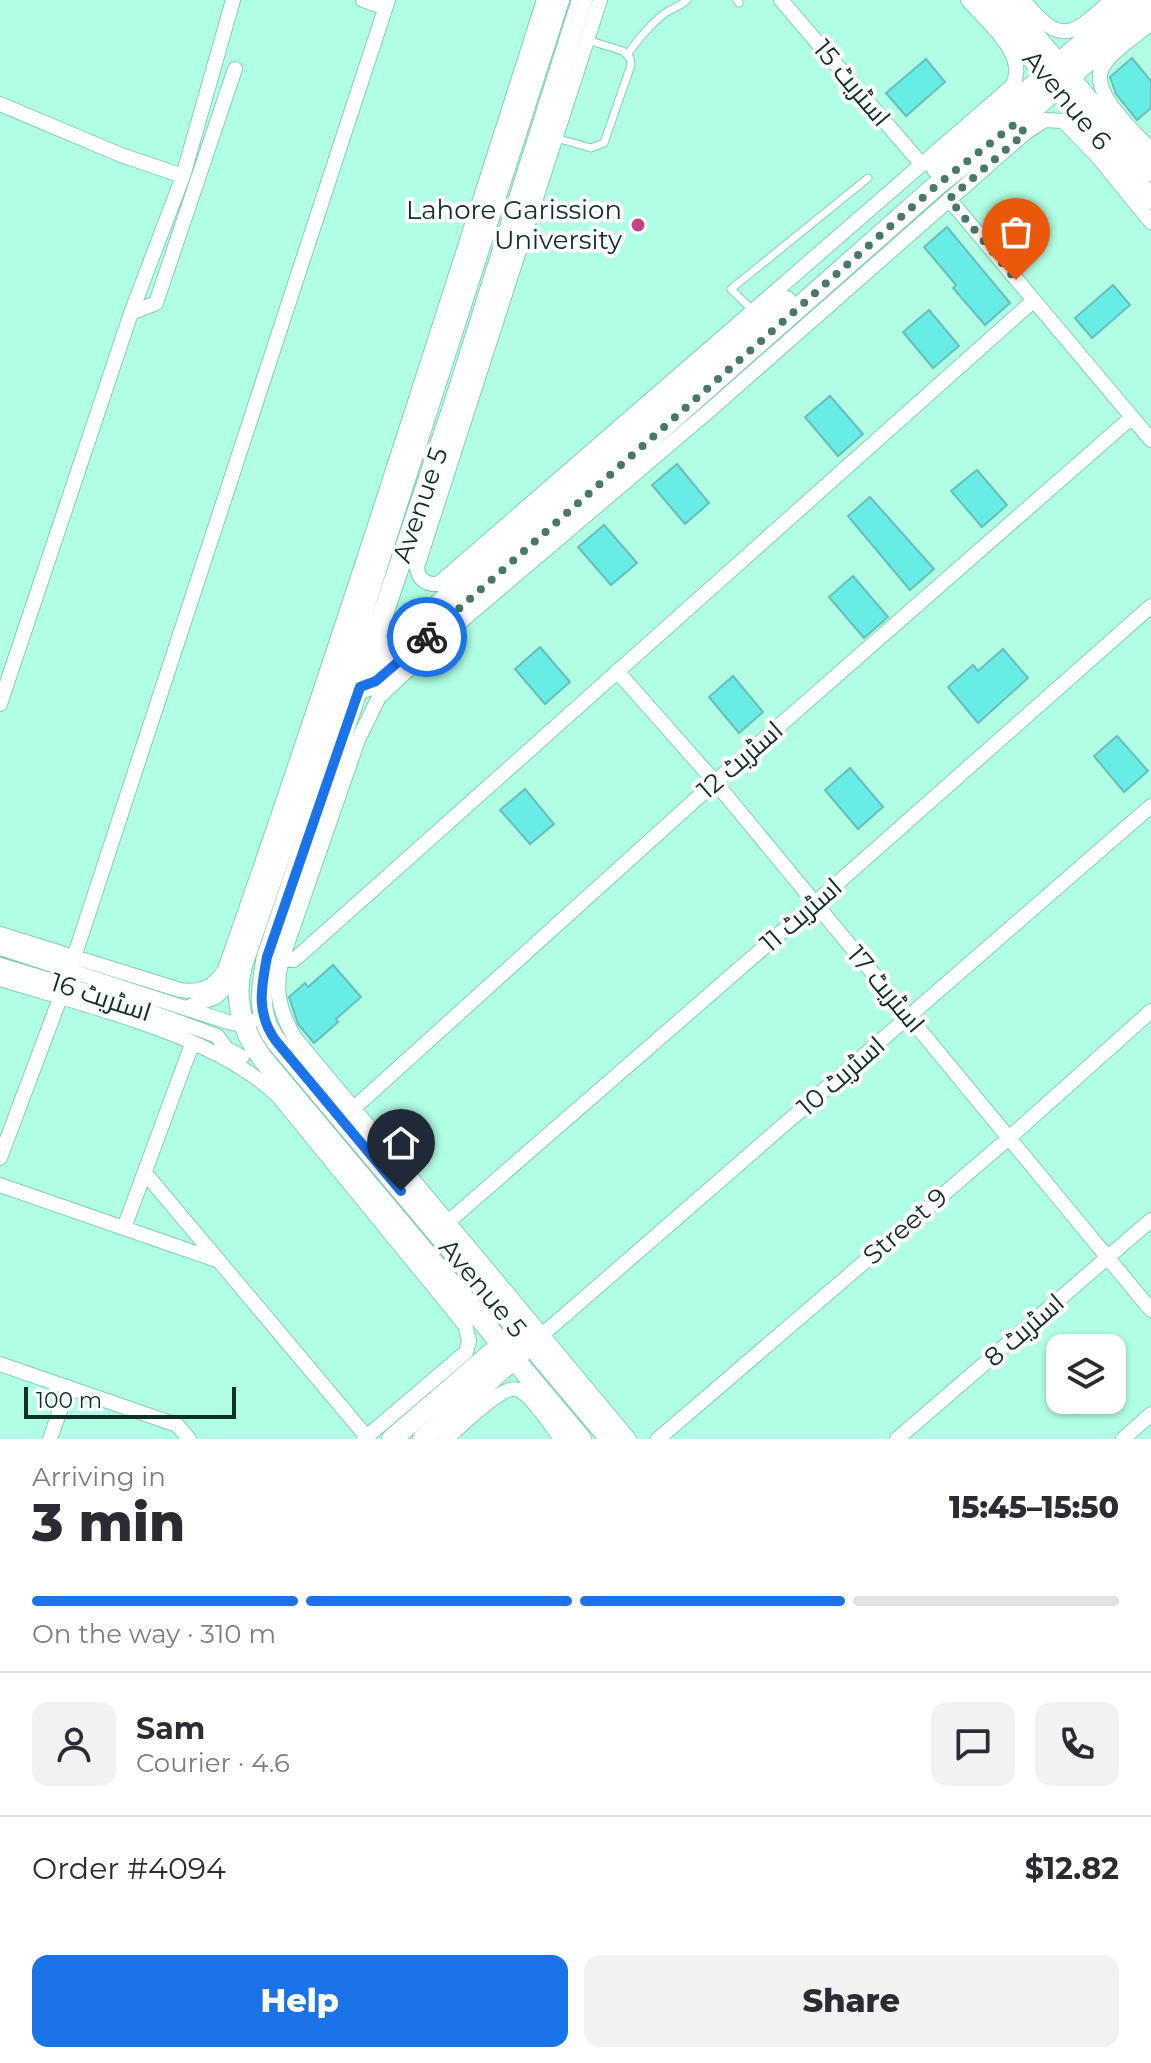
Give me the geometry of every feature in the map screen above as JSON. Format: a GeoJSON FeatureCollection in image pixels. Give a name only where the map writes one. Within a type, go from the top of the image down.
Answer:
{"type":"FeatureCollection","features":[{"type":"Feature","properties":{"kind":"main road","name":"Avenue 5"},"geometry":{"type":"LineString","coordinates":[[508,1352],[275,1073],[256,1027],[267,957],[309,837],[350,684],[559,0]]}},
{"type":"Feature","properties":{"kind":"main road","name":"Avenue 5"},"geometry":{"type":"LineString","coordinates":[[359,657],[455,401],[582,0]]}},
{"type":"Feature","properties":{"kind":"main road","name":"Avenue 6"},"geometry":{"type":"LineString","coordinates":[[983,0],[1023,29]]}},
{"type":"Feature","properties":{"kind":"main road","name":"Avenue 6"},"geometry":{"type":"LineString","coordinates":[[1005,0],[1023,29],[1093,117],[1151,199]]}},
{"type":"Feature","properties":{"kind":"main road"},"geometry":{"type":"LineString","coordinates":[[359,657],[382,654],[1058,76],[1091,37],[1132,0]]}},
{"type":"Feature","properties":{"kind":"main road"},"geometry":{"type":"LineString","coordinates":[[350,684],[376,681],[1018,110],[1028,69],[1023,29],[1069,44],[1091,37],[1151,6]]}},
{"type":"Feature","properties":{"kind":"main road"},"geometry":{"type":"LineString","coordinates":[[1018,110],[1047,109],[1093,117],[1089,88],[1091,37]]}},
{"type":"Feature","properties":{"kind":"main road","name":"Avenue 6"},"geometry":{"type":"LineString","coordinates":[[1093,117],[1151,171]]}},
{"type":"Feature","properties":{"kind":"main road","name":"Avenue 5"},"geometry":{"type":"LineString","coordinates":[[350,684],[288,828],[239,975],[239,1004],[530,1336],[610,1439]]}},
{"type":"Feature","properties":{"kind":"main road"},"geometry":{"type":"LineString","coordinates":[[288,828],[309,837]]}},
{"type":"Feature","properties":{"kind":"main road"},"geometry":{"type":"LineString","coordinates":[[530,1336],[508,1352],[533,1393],[581,1439]]}},
{"type":"Feature","properties":{"kind":"main road","name":"Avenue 5"},"geometry":{"type":"LineString","coordinates":[[423,1439],[488,1392],[508,1352]]}},
{"type":"Feature","properties":{"kind":"main road","name":"Avenue 5"},"geometry":{"type":"LineString","coordinates":[[392,1439],[508,1352]]}},
{"type":"Feature","properties":{"kind":"street"},"geometry":{"type":"LineString","coordinates":[[0,704],[131,313],[183,176],[233,0]]}},
{"type":"Feature","properties":{"kind":"street"},"geometry":{"type":"LineString","coordinates":[[0,1158],[67,978],[387,4],[363,0]]}},
{"type":"Feature","properties":{"kind":"street"},"geometry":{"type":"LineString","coordinates":[[0,979],[67,978],[193,991],[211,986],[225,969],[330,659],[544,0]]}},
{"type":"Feature","properties":{"kind":"street"},"geometry":{"type":"LineString","coordinates":[[600,0],[417,567],[421,579],[427,583],[438,584],[922,165],[1018,110]]}},
{"type":"Feature","properties":{"kind":"street","name":"اسٹریٹ 15"},"geometry":{"type":"LineString","coordinates":[[781,0],[922,165]]}},
{"type":"Feature","properties":{"kind":"street"},"geometry":{"type":"LineString","coordinates":[[968,0],[1023,29]]}},
{"type":"Feature","properties":{"kind":"street"},"geometry":{"type":"LineString","coordinates":[[1091,37],[1112,0]]}},
{"type":"Feature","properties":{"kind":"street"},"geometry":{"type":"LineString","coordinates":[[1151,23],[1110,58],[1100,72],[1093,117],[1151,222]]}},
{"type":"Feature","properties":{"kind":"street"},"geometry":{"type":"LineString","coordinates":[[131,313],[156,303],[235,69]]}},
{"type":"Feature","properties":{"kind":"street"},"geometry":{"type":"LineString","coordinates":[[0,104],[121,155],[183,176]]}},
{"type":"Feature","properties":{"kind":"street"},"geometry":{"type":"LineString","coordinates":[[1018,110],[1045,120],[1057,119],[1070,126],[1093,117]]}},
{"type":"Feature","properties":{"kind":"street"},"geometry":{"type":"LineString","coordinates":[[629,1439],[530,1336],[448,1222],[287,1025],[278,1000],[282,959],[358,740],[379,697],[463,620],[710,410],[949,199],[1018,110]]}},
{"type":"Feature","properties":{"kind":"street"},"geometry":{"type":"LineString","coordinates":[[1093,117],[1151,150]]}},
{"type":"Feature","properties":{"kind":"street"},"geometry":{"type":"LineString","coordinates":[[949,199],[1151,440]]}},
{"type":"Feature","properties":{"kind":"street"},"geometry":{"type":"LineString","coordinates":[[282,959],[294,960],[1033,301]]}},
{"type":"Feature","properties":{"kind":"street","name":"اسٹریٹ 12"},"geometry":{"type":"LineString","coordinates":[[354,1108],[715,782],[1132,417]]}},
{"type":"Feature","properties":{"kind":"street","name":"اسٹریٹ 11"},"geometry":{"type":"LineString","coordinates":[[448,1222],[1151,606]]}},
{"type":"Feature","properties":{"kind":"street","name":"اسٹریٹ 17"},"geometry":{"type":"LineString","coordinates":[[617,671],[715,782],[1151,1310]]}},
{"type":"Feature","properties":{"kind":"street","name":"اسٹریٹ 10"},"geometry":{"type":"LineString","coordinates":[[530,1336],[909,1017],[1151,806]]}},
{"type":"Feature","properties":{"kind":"street"},"geometry":{"type":"LineString","coordinates":[[0,934],[149,1026],[246,1070],[278,1096],[465,1325],[469,1341],[466,1352],[365,1438],[145,1173]]}},
{"type":"Feature","properties":{"kind":"street","name":"اسٹریٹ 16"},"geometry":{"type":"LineString","coordinates":[[0,948],[67,978],[201,1030]]}},
{"type":"Feature","properties":{"kind":"street","name":"اسٹریٹ 16"},"geometry":{"type":"LineString","coordinates":[[0,965],[67,978],[256,1027]]}},
{"type":"Feature","properties":{"kind":"street","name":"اسٹریٹ 16"},"geometry":{"type":"LineString","coordinates":[[188,1008],[216,997],[239,975]]}},
{"type":"Feature","properties":{"kind":"street","name":"Street 9"},"geometry":{"type":"LineString","coordinates":[[658,1439],[1009,1138],[1151,1011]]}},
{"type":"Feature","properties":{"kind":"street"},"geometry":{"type":"LineString","coordinates":[[217,1036],[231,1040],[256,1027]]}},
{"type":"Feature","properties":{"kind":"street","name":"Avenue 5"},"geometry":{"type":"LineString","coordinates":[[201,1030],[217,1036],[227,1049],[275,1073]]}},
{"type":"Feature","properties":{"kind":"street"},"geometry":{"type":"LineString","coordinates":[[124,1228],[192,1044]]}},
{"type":"Feature","properties":{"kind":"street"},"geometry":{"type":"LineString","coordinates":[[0,1185],[222,1262]]}},
{"type":"Feature","properties":{"kind":"street","name":"اسٹریٹ 8"},"geometry":{"type":"LineString","coordinates":[[897,1439],[1151,1220]]}},
{"type":"Feature","properties":{"kind":"street"},"geometry":{"type":"LineString","coordinates":[[0,1364],[177,1425],[189,1439]]}},
{"type":"Feature","properties":{"kind":"street"},"geometry":{"type":"LineString","coordinates":[[50,1439],[68,1387]]}},
{"type":"Feature","properties":{"kind":"street"},"geometry":{"type":"LineString","coordinates":[[446,1439],[488,1392],[513,1388],[533,1393],[561,1439]]}},
{"type":"Feature","properties":{"kind":"street"},"geometry":{"type":"LineString","coordinates":[[1123,1439],[1151,1414]]}},
{"type":"Feature","properties":{"kind":"lane"},"geometry":{"type":"LineString","coordinates":[[556,138],[591,148],[604,143],[631,65],[628,54],[639,38],[670,10],[677,9],[687,0]]}},
{"type":"Feature","properties":{"kind":"lane"},"geometry":{"type":"LineString","coordinates":[[587,40],[628,54]]}},
{"type":"Feature","properties":{"kind":"lane"},"geometry":{"type":"LineString","coordinates":[[753,311],[731,289],[868,178]]}},
{"type":"Feature","properties":{"kind":"building"},"geometry":{"type":"Polygon","coordinates":[[[1132,58],[1151,81],[1151,108],[1137,120],[1116,94],[1110,77],[1132,58]]]}},
{"type":"Feature","properties":{"kind":"building"},"geometry":{"type":"Polygon","coordinates":[[[926,59],[945,82],[906,116],[886,93],[926,59]]]}},
{"type":"Feature","properties":{"kind":"building"},"geometry":{"type":"Polygon","coordinates":[[[947,227],[1010,303],[985,325],[953,288],[956,285],[924,247],[947,227]]]}},
{"type":"Feature","properties":{"kind":"building"},"geometry":{"type":"Polygon","coordinates":[[[1113,285],[1130,305],[1092,338],[1075,318],[1113,285]]]}},
{"type":"Feature","properties":{"kind":"building"},"geometry":{"type":"Polygon","coordinates":[[[929,310],[959,346],[933,368],[903,332],[929,310]]]}},
{"type":"Feature","properties":{"kind":"building"},"geometry":{"type":"Polygon","coordinates":[[[830,396],[863,434],[838,456],[805,417],[830,396]]]}},
{"type":"Feature","properties":{"kind":"building"},"geometry":{"type":"Polygon","coordinates":[[[677,464],[709,503],[685,524],[652,485],[677,464]]]}},
{"type":"Feature","properties":{"kind":"building"},"geometry":{"type":"Polygon","coordinates":[[[977,470],[1007,505],[982,527],[951,491],[977,470]]]}},
{"type":"Feature","properties":{"kind":"building"},"geometry":{"type":"Polygon","coordinates":[[[870,497],[934,569],[910,590],[848,516],[870,497]]]}},
{"type":"Feature","properties":{"kind":"building"},"geometry":{"type":"Polygon","coordinates":[[[604,525],[637,563],[611,585],[578,547],[604,525]]]}},
{"type":"Feature","properties":{"kind":"building"},"geometry":{"type":"Polygon","coordinates":[[[853,576],[888,617],[864,638],[829,597],[853,576]]]}},
{"type":"Feature","properties":{"kind":"building"},"geometry":{"type":"Polygon","coordinates":[[[540,647],[570,682],[545,704],[515,669],[540,647]]]}},
{"type":"Feature","properties":{"kind":"building"},"geometry":{"type":"Polygon","coordinates":[[[1003,649],[1028,678],[978,723],[948,687],[973,665],[978,671],[1003,649]]]}},
{"type":"Feature","properties":{"kind":"building"},"geometry":{"type":"Polygon","coordinates":[[[733,676],[763,712],[739,733],[709,697],[733,676]]]}},
{"type":"Feature","properties":{"kind":"building"},"geometry":{"type":"Polygon","coordinates":[[[1117,736],[1148,771],[1124,792],[1094,756],[1117,736]]]}},
{"type":"Feature","properties":{"kind":"building"},"geometry":{"type":"Polygon","coordinates":[[[850,768],[883,807],[858,829],[825,790],[850,768]]]}},
{"type":"Feature","properties":{"kind":"building"},"geometry":{"type":"Polygon","coordinates":[[[525,789],[554,824],[530,844],[500,810],[525,789]]]}},
{"type":"Feature","properties":{"kind":"building"},"geometry":{"type":"Polygon","coordinates":[[[333,965],[361,997],[314,1043],[298,1024],[289,997],[305,983],[308,987],[333,965]]]}},
{"type":"Feature","properties":{"kind":"way so far"},"geometry":{"type":"LineString","coordinates":[[427,637],[937,185],[1016,123],[1025,133],[949,199],[1016,280]]}},
{"type":"Feature","properties":{"kind":"place","name":"Lahore Garission University"},"geometry":{"type":"Point","coordinates":[638,225]}},
{"type":"Feature","properties":{"kind":"route"},"geometry":{"type":"LineString","coordinates":[[401,1191],[268,1031],[260,996],[267,957],[360,687],[371,685],[427,637]]}}]}
